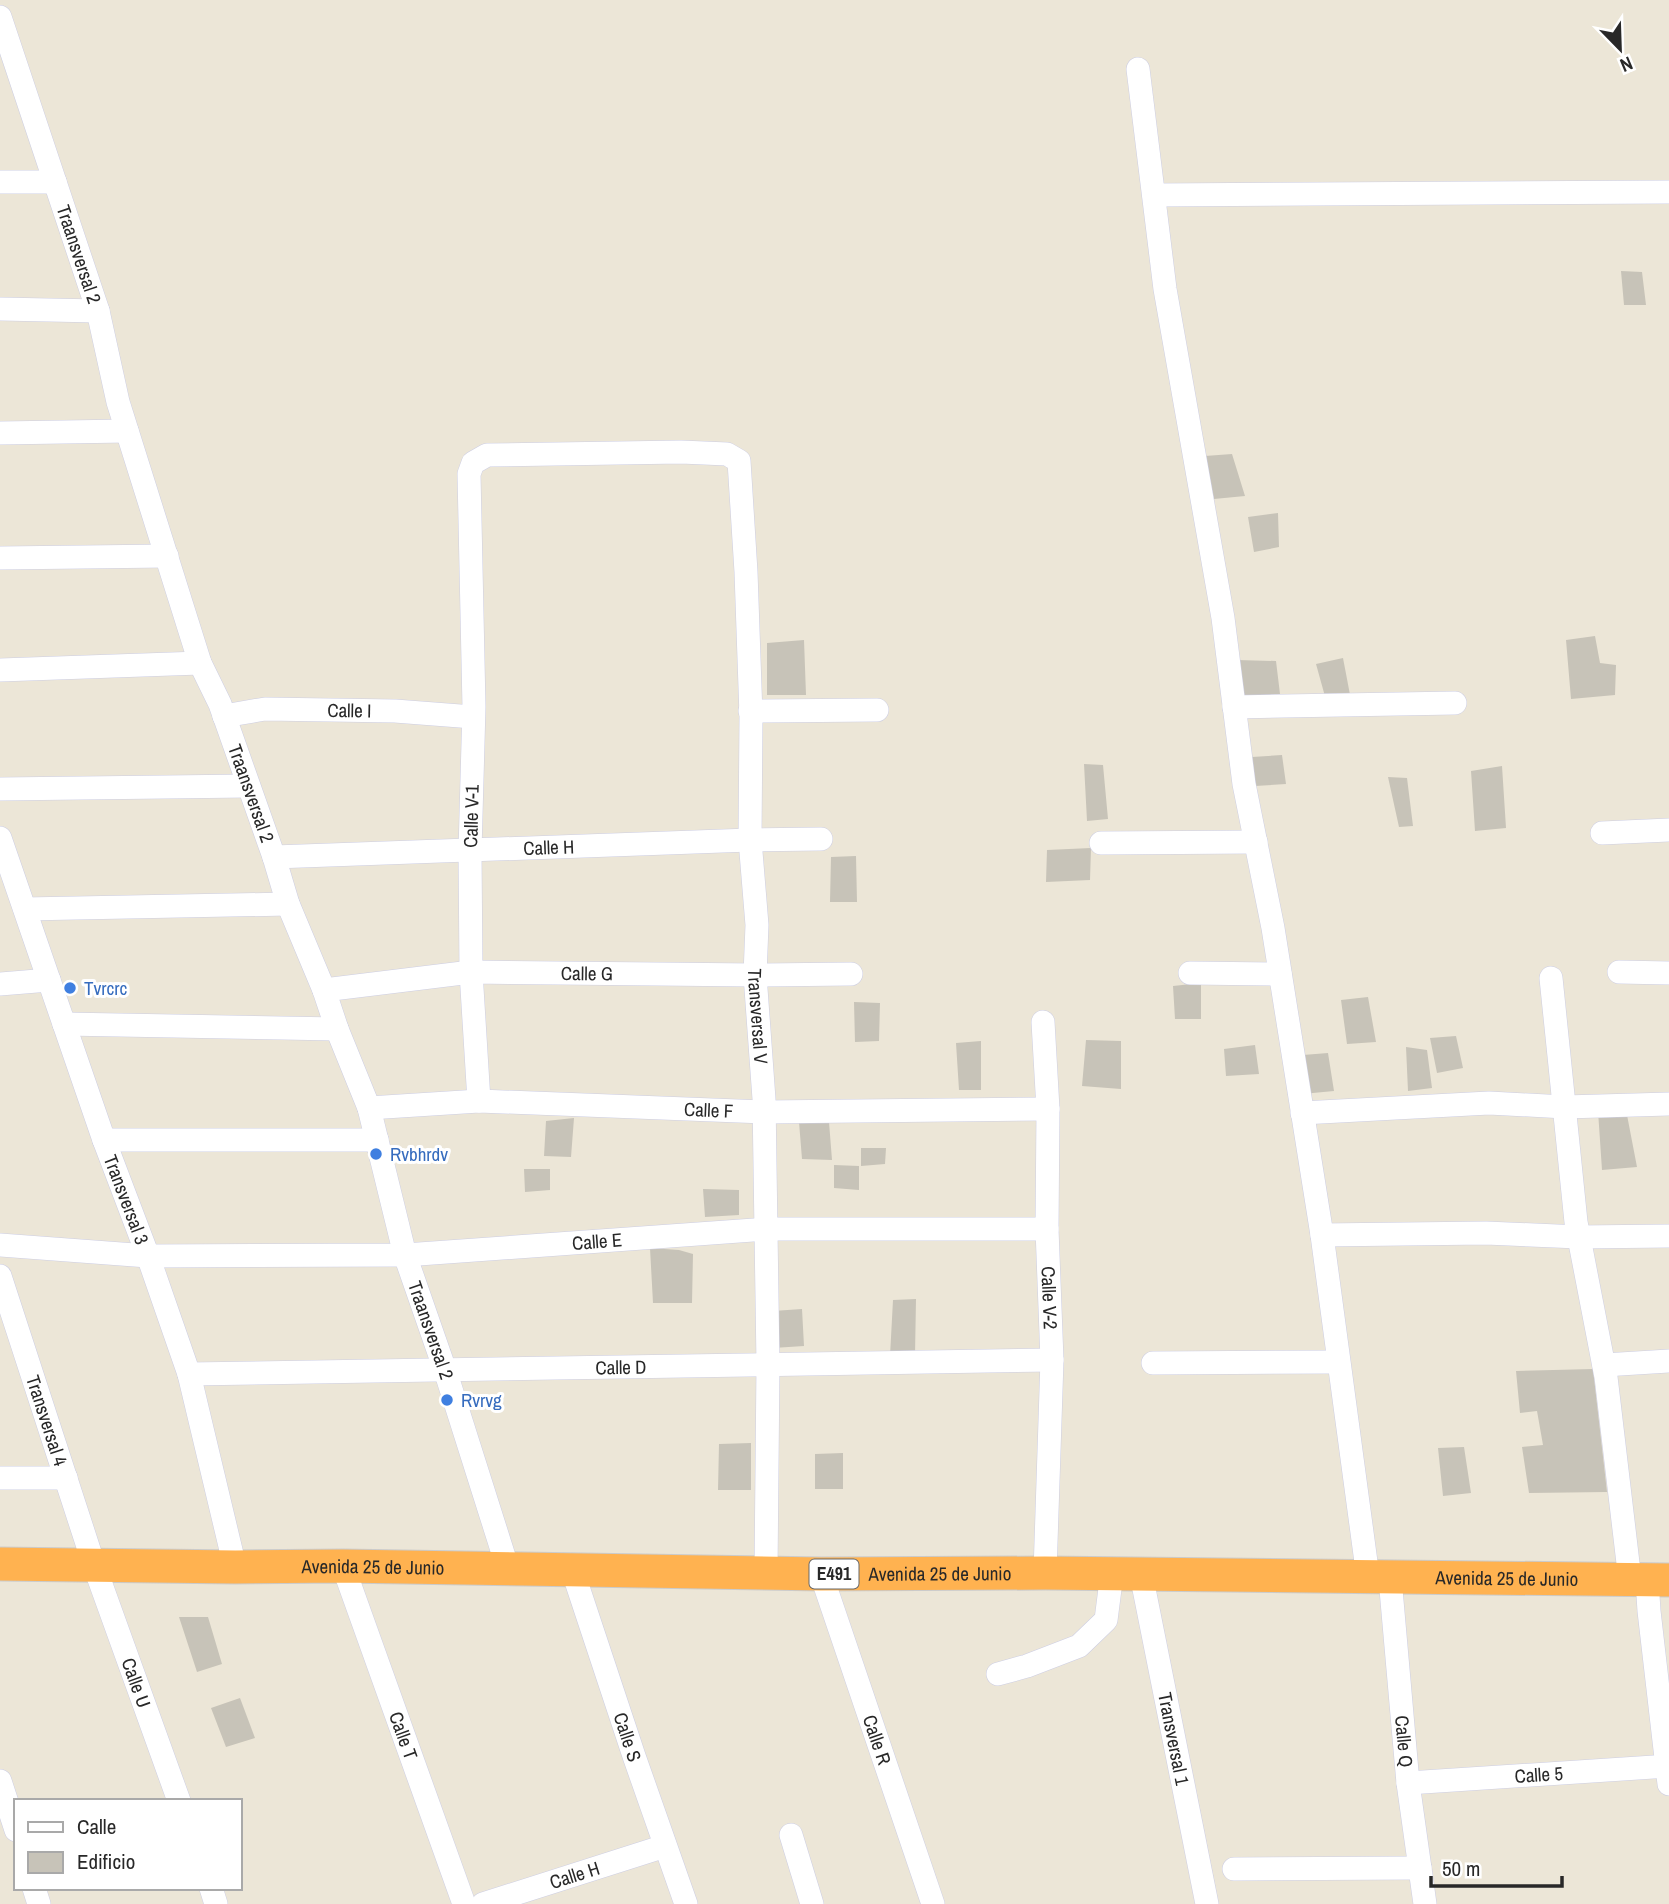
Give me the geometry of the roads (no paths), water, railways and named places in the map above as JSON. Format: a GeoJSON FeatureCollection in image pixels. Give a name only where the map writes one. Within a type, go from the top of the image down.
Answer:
{"type":"FeatureCollection","features":[{"type":"Feature","properties":{"kind":"highway","name":"Avenida 25 de Junio"},"geometry":{"type":"LineString","coordinates":[[0,1564],[1649,1580]]}},
{"type":"Feature","properties":{"kind":"street","name":"Traansversal 2"},"geometry":{"type":"LineString","coordinates":[[0,17],[6,51],[55,182],[98,311],[118,402],[200,663],[224,716],[275,857],[288,904],[369,1108],[405,1255],[445,1370],[508,1569]]}},
{"type":"Feature","properties":{"kind":"street","name":"Calle Q"},"geometry":{"type":"LineString","coordinates":[[1138,69],[1165,289],[1221,606],[1244,784],[1280,974],[1322,1235],[1338,1362],[1379,1578],[1425,1904]]}},
{"type":"Feature","properties":{"kind":"street"},"geometry":{"type":"LineString","coordinates":[[0,182],[55,182]]}},
{"type":"Feature","properties":{"kind":"street"},"geometry":{"type":"LineString","coordinates":[[1154,195],[1669,192]]}},
{"type":"Feature","properties":{"kind":"street"},"geometry":{"type":"LineString","coordinates":[[0,309],[98,311]]}},
{"type":"Feature","properties":{"kind":"street"},"geometry":{"type":"LineString","coordinates":[[0,433],[127,431]]}},
{"type":"Feature","properties":{"kind":"street","name":"Calle V-1"},"geometry":{"type":"LineString","coordinates":[[479,1101],[471,972],[470,851],[474,717],[469,474],[473,463],[487,455],[681,452],[727,454],[738,461]]}},
{"type":"Feature","properties":{"kind":"street","name":"Transversal V"},"geometry":{"type":"LineString","coordinates":[[738,461],[746,572],[750,840],[757,925],[755,975],[765,1112],[768,1364],[766,1572]]}},
{"type":"Feature","properties":{"kind":"street"},"geometry":{"type":"LineString","coordinates":[[0,558],[167,556]]}},
{"type":"Feature","properties":{"kind":"street"},"geometry":{"type":"LineString","coordinates":[[0,670],[200,663]]}},
{"type":"Feature","properties":{"kind":"street"},"geometry":{"type":"LineString","coordinates":[[1234,707],[1455,703]]}},
{"type":"Feature","properties":{"kind":"street","name":"Calle I"},"geometry":{"type":"LineString","coordinates":[[224,716],[265,709],[396,711],[474,717]]}},
{"type":"Feature","properties":{"kind":"street"},"geometry":{"type":"LineString","coordinates":[[750,710],[877,710]]}},
{"type":"Feature","properties":{"kind":"street"},"geometry":{"type":"LineString","coordinates":[[0,789],[248,786]]}},
{"type":"Feature","properties":{"kind":"street"},"geometry":{"type":"LineString","coordinates":[[1602,833],[1669,830]]}},
{"type":"Feature","properties":{"kind":"street","name":"Transversal 3"},"geometry":{"type":"LineString","coordinates":[[0,838],[6,870],[24,909],[189,1374],[235,1567]]}},
{"type":"Feature","properties":{"kind":"street","name":"Calle H"},"geometry":{"type":"LineString","coordinates":[[275,857],[821,839]]}},
{"type":"Feature","properties":{"kind":"street"},"geometry":{"type":"LineString","coordinates":[[1101,843],[1256,842]]}},
{"type":"Feature","properties":{"kind":"street"},"geometry":{"type":"LineString","coordinates":[[24,909],[288,904]]}},
{"type":"Feature","properties":{"kind":"street","name":"Calle G"},"geometry":{"type":"LineString","coordinates":[[324,990],[471,972],[851,974]]}},
{"type":"Feature","properties":{"kind":"street"},"geometry":{"type":"LineString","coordinates":[[1619,972],[1669,973]]}},
{"type":"Feature","properties":{"kind":"street"},"geometry":{"type":"LineString","coordinates":[[1190,973],[1280,974]]}},
{"type":"Feature","properties":{"kind":"street"},"geometry":{"type":"LineString","coordinates":[[1552,978],[1576,1222],[1649,1580],[1668,1772]]}},
{"type":"Feature","properties":{"kind":"street"},"geometry":{"type":"LineString","coordinates":[[0,984],[49,980]]}},
{"type":"Feature","properties":{"kind":"street","name":"Calle V-2"},"geometry":{"type":"LineString","coordinates":[[1043,1023],[1048,1109],[1047,1229],[1052,1360],[1045,1573]]}},
{"type":"Feature","properties":{"kind":"street"},"geometry":{"type":"LineString","coordinates":[[64,1024],[337,1029]]}},
{"type":"Feature","properties":{"kind":"street","name":"Calle F"},"geometry":{"type":"LineString","coordinates":[[369,1108],[479,1101],[765,1112],[1048,1109]]}},
{"type":"Feature","properties":{"kind":"street"},"geometry":{"type":"LineString","coordinates":[[1302,1113],[1489,1103],[1565,1107],[1669,1104]]}},
{"type":"Feature","properties":{"kind":"street"},"geometry":{"type":"LineString","coordinates":[[104,1140],[377,1140]]}},
{"type":"Feature","properties":{"kind":"street","name":"Calle E"},"geometry":{"type":"LineString","coordinates":[[0,1245],[148,1256],[405,1255],[767,1229],[1047,1229]]}},
{"type":"Feature","properties":{"kind":"street"},"geometry":{"type":"LineString","coordinates":[[1322,1235],[1486,1233],[1579,1237],[1669,1236]]}},
{"type":"Feature","properties":{"kind":"street","name":"Transversal 4"},"geometry":{"type":"LineString","coordinates":[[0,1276],[94,1565]]}},
{"type":"Feature","properties":{"kind":"street","name":"Calle D"},"geometry":{"type":"LineString","coordinates":[[189,1374],[1052,1360]]}},
{"type":"Feature","properties":{"kind":"street"},"geometry":{"type":"LineString","coordinates":[[1604,1365],[1669,1361]]}},
{"type":"Feature","properties":{"kind":"street"},"geometry":{"type":"LineString","coordinates":[[1153,1363],[1338,1362]]}},
{"type":"Feature","properties":{"kind":"street"},"geometry":{"type":"LineString","coordinates":[[0,1478],[66,1478]]}},
{"type":"Feature","properties":{"kind":"street","name":"Calle U"},"geometry":{"type":"LineString","coordinates":[[94,1565],[178,1799]]}},
{"type":"Feature","properties":{"kind":"street","name":"Calle T"},"geometry":{"type":"LineString","coordinates":[[343,1566],[464,1904]]}},
{"type":"Feature","properties":{"kind":"street","name":"Calle S"},"geometry":{"type":"LineString","coordinates":[[572,1569],[685,1904]]}},
{"type":"Feature","properties":{"kind":"street","name":"Calle R"},"geometry":{"type":"LineString","coordinates":[[821,1574],[933,1904]]}},
{"type":"Feature","properties":{"kind":"street"},"geometry":{"type":"LineString","coordinates":[[998,1674],[1079,1646],[1106,1620],[1126,1574]]}},
{"type":"Feature","properties":{"kind":"street","name":"Transversal 1"},"geometry":{"type":"LineString","coordinates":[[1126,1574],[1207,1904]]}},
{"type":"Feature","properties":{"kind":"street","name":"Calle 5"},"geometry":{"type":"LineString","coordinates":[[1408,1783],[1668,1772]]}},
{"type":"Feature","properties":{"kind":"street"},"geometry":{"type":"LineString","coordinates":[[0,1782],[14,1824]]}},
{"type":"Feature","properties":{"kind":"street"},"geometry":{"type":"LineString","coordinates":[[792,1835],[812,1904]]}},
{"type":"Feature","properties":{"kind":"street","name":"Calle H"},"geometry":{"type":"LineString","coordinates":[[484,1904],[665,1846]]}},
{"type":"Feature","properties":{"kind":"street"},"geometry":{"type":"LineString","coordinates":[[1234,1869],[1420,1868]]}},
{"type":"Feature","properties":{"kind":"place","name":"Tvrcrc"},"geometry":{"type":"Point","coordinates":[70,988]}},
{"type":"Feature","properties":{"kind":"place","name":"Rvbhrdv"},"geometry":{"type":"Point","coordinates":[376,1154]}},
{"type":"Feature","properties":{"kind":"place","name":"Rvrvg"},"geometry":{"type":"Point","coordinates":[447,1400]}}]}
